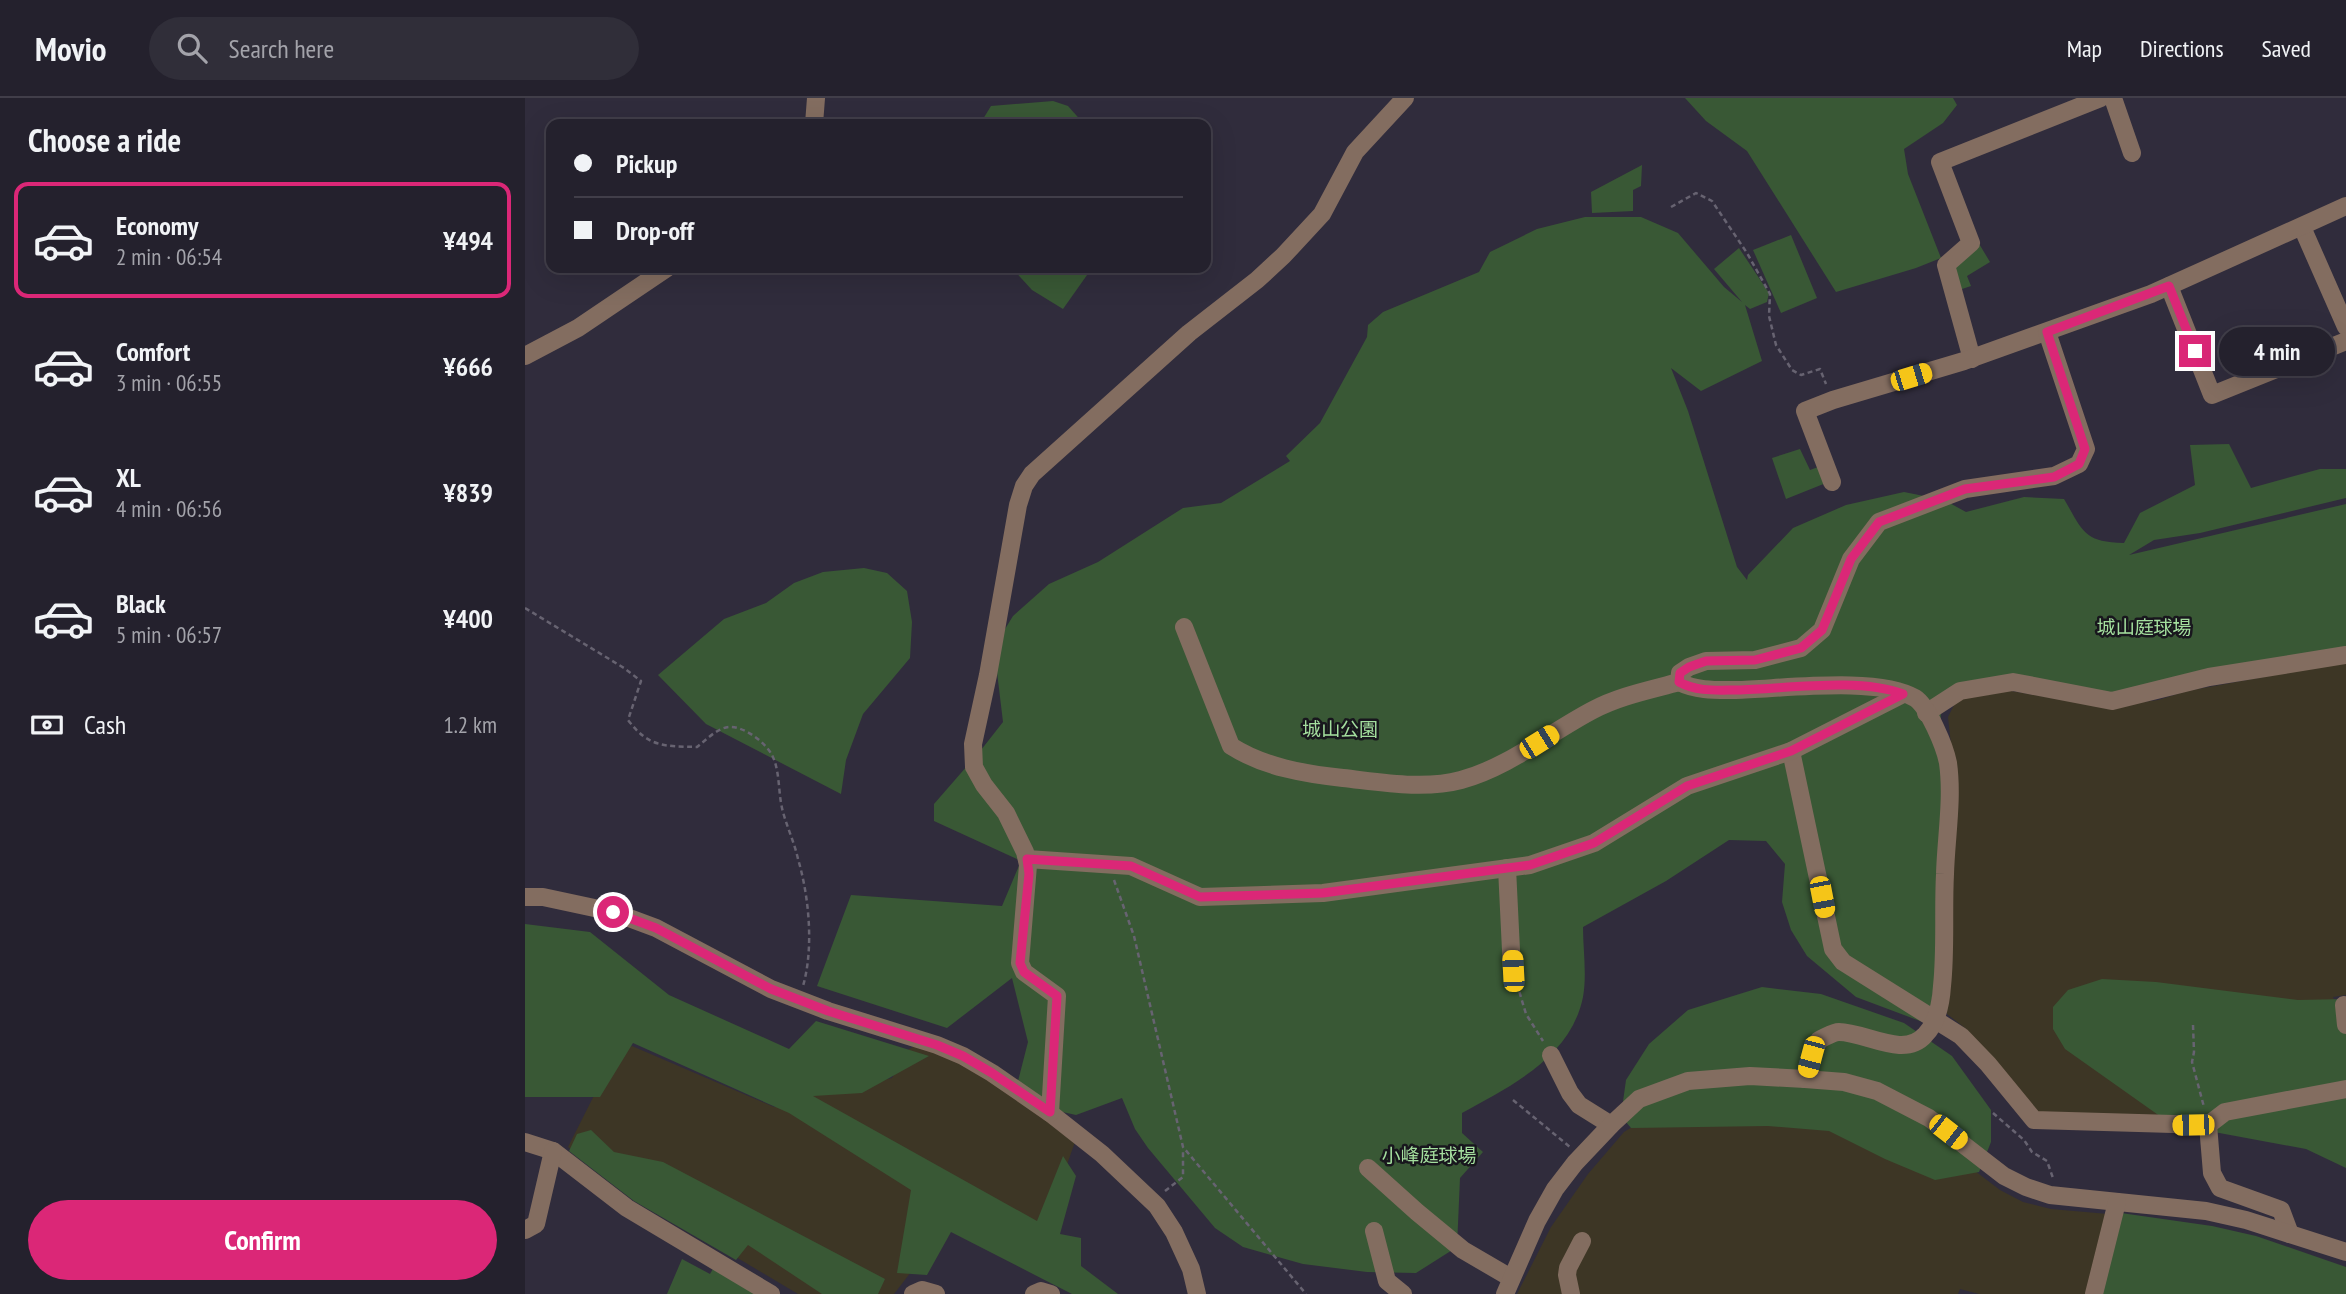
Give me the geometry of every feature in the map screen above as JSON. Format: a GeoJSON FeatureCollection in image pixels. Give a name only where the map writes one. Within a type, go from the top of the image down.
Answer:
{"type":"FeatureCollection","features":[{"type":"Feature","properties":{"kind":"street"},"geometry":{"type":"LineString","coordinates":[[814,119],[816,98]]}},
{"type":"Feature","properties":{"kind":"street"},"geometry":{"type":"LineString","coordinates":[[1050,1112],[1057,996],[1024,972],[1020,963],[1029,874],[1027,859],[1006,813],[974,767],[973,744],[1018,505],[1024,486],[1033,474],[1179,342],[1283,256],[1322,214],[1355,152],[1405,98]]}},
{"type":"Feature","properties":{"kind":"street"},"geometry":{"type":"LineString","coordinates":[[1972,359],[1946,265],[1971,243],[1940,162],[2101,98]]}},
{"type":"Feature","properties":{"kind":"street"},"geometry":{"type":"LineString","coordinates":[[2113,98],[2132,153]]}},
{"type":"Feature","properties":{"kind":"street"},"geometry":{"type":"LineString","coordinates":[[1832,482],[1805,411],[1833,400],[1972,359],[2169,286],[2346,206]]}},
{"type":"Feature","properties":{"kind":"street"},"geometry":{"type":"LineString","coordinates":[[2302,227],[2346,327]]}},
{"type":"Feature","properties":{"kind":"street"},"geometry":{"type":"LineString","coordinates":[[525,356],[578,328],[660,273]]}},
{"type":"Feature","properties":{"kind":"street"},"geometry":{"type":"LineString","coordinates":[[2169,286],[2212,395],[2346,341]]}},
{"type":"Feature","properties":{"kind":"street"},"geometry":{"type":"LineString","coordinates":[[1679,682],[1680,673],[1706,661],[1755,660],[1801,648],[1822,630],[1851,559],[1879,522],[1965,489],[2054,477],[2079,464],[2085,449],[2047,332]]}},
{"type":"Feature","properties":{"kind":"street"},"geometry":{"type":"LineString","coordinates":[[1184,627],[1231,746],[1247,756],[1308,774],[1371,781],[1416,784],[1460,780],[1514,757],[1594,709],[1679,682],[1690,688],[1713,690],[1846,685],[1885,687],[1916,698],[1936,727],[1948,762],[1942,987],[1936,1019],[1925,1037],[1909,1044],[1889,1044],[1837,1032],[1819,1040],[1805,1079]]}},
{"type":"Feature","properties":{"kind":"street"},"geometry":{"type":"LineString","coordinates":[[1926,713],[1960,691],[2013,682],[2112,701],[2210,677],[2346,655]]}},
{"type":"Feature","properties":{"kind":"street"},"geometry":{"type":"LineString","coordinates":[[1027,859],[1131,866],[1200,897],[1323,893],[1530,865],[1594,843],[1687,786],[1791,751],[1903,694]]}},
{"type":"Feature","properties":{"kind":"street"},"geometry":{"type":"LineString","coordinates":[[1791,751],[1833,949],[1843,962],[1961,1037],[1988,1064],[2034,1120],[2208,1125],[2225,1112],[2346,1089]]}},
{"type":"Feature","properties":{"kind":"street"},"geometry":{"type":"LineString","coordinates":[[1507,868],[1513,971]]}},
{"type":"Feature","properties":{"kind":"street"},"geometry":{"type":"LineString","coordinates":[[525,897],[543,897],[613,912],[656,928],[756,982],[828,1011],[937,1045],[992,1073],[1050,1112],[1102,1154],[1157,1206],[1174,1231],[1191,1269],[1197,1294]]}},
{"type":"Feature","properties":{"kind":"street"},"geometry":{"type":"LineString","coordinates":[[2344,1005],[2346,1025]]}},
{"type":"Feature","properties":{"kind":"street"},"geometry":{"type":"LineString","coordinates":[[1551,1055],[1579,1105],[1611,1125]]}},
{"type":"Feature","properties":{"kind":"street"},"geometry":{"type":"LineString","coordinates":[[1368,1168],[1507,1290],[1537,1221],[1555,1189],[1581,1156],[1639,1099],[1688,1081],[1750,1076],[1844,1082],[1877,1091],[1902,1102],[1929,1118],[2004,1176],[2026,1187],[2050,1195],[2206,1212],[2246,1220],[2346,1252]]}},
{"type":"Feature","properties":{"kind":"street"},"geometry":{"type":"LineString","coordinates":[[2208,1125],[2212,1173],[2220,1188],[2281,1210],[2290,1234]]}},
{"type":"Feature","properties":{"kind":"street"},"geometry":{"type":"LineString","coordinates":[[525,1142],[553,1151],[627,1208],[771,1294]]}},
{"type":"Feature","properties":{"kind":"street"},"geometry":{"type":"LineString","coordinates":[[525,1230],[536,1224],[553,1151]]}},
{"type":"Feature","properties":{"kind":"street"},"geometry":{"type":"LineString","coordinates":[[2094,1294],[2117,1202]]}},
{"type":"Feature","properties":{"kind":"street"},"geometry":{"type":"LineString","coordinates":[[1374,1231],[1387,1282],[1403,1294]]}},
{"type":"Feature","properties":{"kind":"street"},"geometry":{"type":"LineString","coordinates":[[1571,1294],[1568,1268],[1582,1241]]}},
{"type":"Feature","properties":{"kind":"street"},"geometry":{"type":"LineString","coordinates":[[913,1294],[922,1290],[936,1294]]}},
{"type":"Feature","properties":{"kind":"street"},"geometry":{"type":"LineString","coordinates":[[1034,1294],[1041,1291],[1051,1294]]}},
{"type":"Feature","properties":{"kind":"path"},"geometry":{"type":"LineString","coordinates":[[1671,207],[1696,193],[1711,201],[1747,253],[1770,295],[1769,316],[1776,345],[1792,369],[1801,375],[1820,369],[1833,400]]}},
{"type":"Feature","properties":{"kind":"path"},"geometry":{"type":"LineString","coordinates":[[525,608],[641,681],[628,720],[640,736],[668,746],[698,747],[726,727],[738,728],[754,736],[771,754],[777,771],[782,808],[799,860],[810,937],[808,968],[799,1000]]}},
{"type":"Feature","properties":{"kind":"path"},"geometry":{"type":"LineString","coordinates":[[1108,864],[1134,936],[1183,1147],[1183,1177],[1168,1189]]}},
{"type":"Feature","properties":{"kind":"path"},"geometry":{"type":"LineString","coordinates":[[1513,971],[1526,1014],[1551,1055]]}},
{"type":"Feature","properties":{"kind":"path"},"geometry":{"type":"LineString","coordinates":[[2193,1025],[2192,1062],[2208,1125]]}},
{"type":"Feature","properties":{"kind":"path"},"geometry":{"type":"LineString","coordinates":[[1513,1100],[1581,1156]]}},
{"type":"Feature","properties":{"kind":"path"},"geometry":{"type":"LineString","coordinates":[[1993,1112],[2024,1140],[2032,1152],[2047,1160]]}},
{"type":"Feature","properties":{"kind":"path"},"geometry":{"type":"LineString","coordinates":[[1183,1147],[1306,1294]]}},
{"type":"Feature","properties":{"kind":"shaded area"},"geometry":{"type":"Polygon","coordinates":[[[2346,662],[2346,995],[2333,997],[2335,1003],[2197,1119],[2039,1113],[1965,1028],[1947,1014],[1953,763],[1948,717],[1955,703],[1961,698],[2000,689],[2103,707],[2158,700],[2187,691],[2346,662]]]}},
{"type":"Feature","properties":{"kind":"shaded area"},"geometry":{"type":"Polygon","coordinates":[[[924,1042],[984,1070],[1075,1142],[1064,1173],[1033,1234],[970,1196],[894,1294],[798,1294],[625,1191],[568,1147],[615,1054],[632,1046],[774,1107],[790,1107],[826,1066],[865,1084],[892,1078],[909,1049],[924,1042]]]}},
{"type":"Feature","properties":{"kind":"shaded area"},"geometry":{"type":"Polygon","coordinates":[[[1656,1112],[1920,1129],[2000,1190],[2023,1202],[2051,1209],[2108,1214],[2089,1294],[1979,1294],[1960,1289],[1958,1294],[1517,1294],[1551,1227],[1588,1174],[1624,1132],[1656,1112]]]}},
{"type":"Feature","properties":{"kind":"green space"},"geometry":{"type":"Polygon","coordinates":[[[1685,98],[1953,98],[1957,105],[1943,123],[1904,149],[1908,174],[1941,258],[1836,292],[1747,151],[1706,121],[1685,98]]]}},
{"type":"Feature","properties":{"kind":"green space"},"geometry":{"type":"Polygon","coordinates":[[[1053,101],[1068,106],[1080,119],[983,119],[991,106],[1053,101]]]}},
{"type":"Feature","properties":{"kind":"green space"},"geometry":{"type":"Polygon","coordinates":[[[1642,165],[1641,186],[1633,190],[1633,211],[1592,213],[1591,192],[1642,165]]]}},
{"type":"Feature","properties":{"kind":"green space","name":"城山公園"},"geometry":{"type":"Polygon","coordinates":[[[1585,217],[1641,217],[1678,233],[1724,287],[1742,302],[1714,269],[1739,248],[1769,293],[1767,302],[1750,309],[1745,305],[1762,361],[1701,391],[1671,368],[1688,411],[1737,567],[1747,580],[1748,575],[1793,528],[1846,505],[1904,492],[1944,500],[1966,512],[2024,497],[2064,499],[2086,533],[2100,540],[2124,543],[2140,513],[2195,485],[2190,445],[2229,444],[2251,488],[2320,469],[2346,469],[2346,498],[2200,533],[2154,540],[2129,555],[2346,504],[2346,651],[2112,695],[1962,686],[1941,713],[1938,751],[1944,789],[1937,965],[1928,1024],[1856,997],[1807,956],[1791,930],[1782,902],[1785,864],[1766,841],[1729,840],[1666,881],[1583,927],[1584,989],[1576,1018],[1566,1037],[1536,1067],[1500,1092],[1462,1113],[1462,1133],[1483,1152],[1460,1178],[1457,1247],[1416,1273],[1367,1272],[1303,1264],[1243,1247],[1215,1228],[1148,1148],[1135,1129],[1122,1098],[1076,1115],[1040,1107],[1017,1085],[1028,1042],[1012,978],[947,1028],[817,986],[851,895],[1002,906],[1021,861],[934,821],[934,804],[1003,722],[994,647],[1013,616],[1049,584],[1098,562],[1183,508],[1221,503],[1290,461],[1286,456],[1320,423],[1367,337],[1368,325],[1383,312],[1479,272],[1490,252],[1537,229],[1585,217]]]}},
{"type":"Feature","properties":{"kind":"green space"},"geometry":{"type":"Polygon","coordinates":[[[1791,235],[1817,298],[1781,313],[1753,250],[1791,235]]]}},
{"type":"Feature","properties":{"kind":"green space"},"geometry":{"type":"Polygon","coordinates":[[[1978,242],[1990,262],[1967,276],[1971,286],[1956,291],[1949,266],[1978,242]]]}},
{"type":"Feature","properties":{"kind":"green space"},"geometry":{"type":"Polygon","coordinates":[[[1017,273],[1088,273],[1063,309],[1032,290],[1017,273]]]}},
{"type":"Feature","properties":{"kind":"green space"},"geometry":{"type":"Polygon","coordinates":[[[1800,449],[1810,470],[1821,466],[1826,483],[1786,499],[1772,458],[1800,449]]]}},
{"type":"Feature","properties":{"kind":"green space"},"geometry":{"type":"Polygon","coordinates":[[[864,568],[887,573],[907,591],[912,622],[910,658],[863,714],[846,760],[841,794],[706,724],[658,675],[724,619],[766,603],[794,583],[823,572],[864,568]]]}},
{"type":"Feature","properties":{"kind":"green space"},"geometry":{"type":"Polygon","coordinates":[[[525,924],[590,932],[669,995],[789,1049],[816,1021],[929,1056],[862,1093],[813,1096],[1037,1221],[1063,1156],[1076,1176],[1060,1234],[1081,1238],[1081,1266],[1118,1294],[1072,1294],[951,1232],[927,1275],[897,1273],[911,1190],[789,1113],[633,1043],[600,1097],[525,1097],[525,924]]]}},
{"type":"Feature","properties":{"kind":"green space"},"geometry":{"type":"Polygon","coordinates":[[[2102,979],[2156,982],[2298,1000],[2346,999],[2346,1168],[2306,1149],[2171,1124],[2065,1049],[2053,1029],[2053,1007],[2068,990],[2102,979]]]}},
{"type":"Feature","properties":{"kind":"green space"},"geometry":{"type":"Polygon","coordinates":[[[1762,987],[1821,994],[1904,1023],[1952,1056],[1991,1110],[1991,1142],[1979,1172],[1935,1180],[1829,1131],[1768,1126],[1631,1128],[1621,1116],[1626,1080],[1649,1044],[1688,1010],[1762,987]]]}},
{"type":"Feature","properties":{"kind":"green space"},"geometry":{"type":"Polygon","coordinates":[[[591,1130],[614,1152],[663,1162],[885,1279],[878,1294],[822,1294],[748,1245],[736,1260],[634,1201],[569,1151],[577,1134],[591,1130]]]}},
{"type":"Feature","properties":{"kind":"green space"},"geometry":{"type":"Polygon","coordinates":[[[2121,1213],[2212,1226],[2256,1236],[2346,1267],[2346,1294],[2100,1294],[2121,1213]]]}},
{"type":"Feature","properties":{"kind":"green space"},"geometry":{"type":"Polygon","coordinates":[[[682,1259],[710,1274],[714,1267],[760,1294],[667,1294],[682,1259]]]}},
{"type":"Feature","properties":{"kind":"route"},"geometry":{"type":"LineString","coordinates":[[613,912],[656,928],[771,989],[963,1056],[1050,1112],[1057,996],[1024,972],[1020,963],[1029,874],[1027,859],[1131,866],[1200,897],[1323,893],[1530,865],[1594,843],[1687,786],[1791,751],[1903,694],[1885,687],[1846,685],[1713,690],[1690,688],[1679,682],[1680,673],[1706,661],[1755,660],[1801,648],[1822,630],[1851,559],[1879,522],[1965,489],[2054,477],[2079,464],[2085,449],[2047,332],[2169,286],[2195,351]]}},
{"type":"Feature","properties":{"kind":"park label","name":"城山庭球場"},"geometry":{"type":"Point","coordinates":[2144,627]}},
{"type":"Feature","properties":{"kind":"park label","name":"小峰庭球場"},"geometry":{"type":"Point","coordinates":[1429,1155]}}]}
